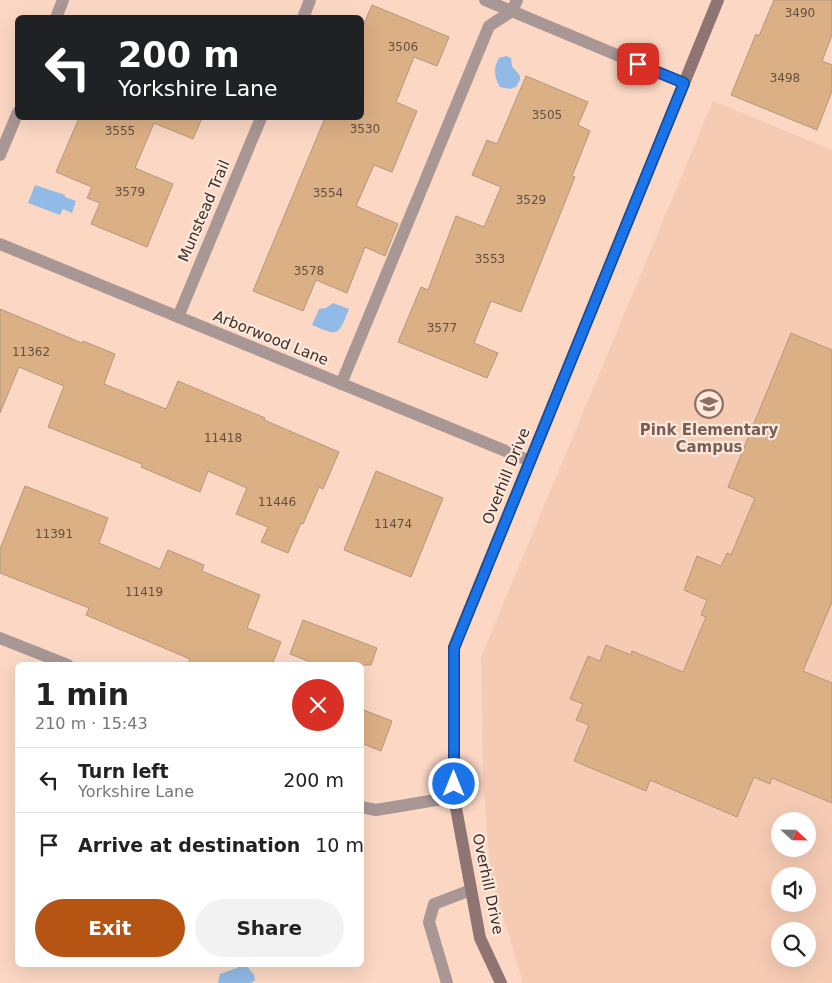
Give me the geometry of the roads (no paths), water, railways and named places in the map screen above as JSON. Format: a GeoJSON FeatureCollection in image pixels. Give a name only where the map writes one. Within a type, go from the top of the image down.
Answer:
{"type":"FeatureCollection","features":[{"type":"Feature","properties":{"kind":"street"},"geometry":{"type":"LineString","coordinates":[[57,15],[63,0]]}},
{"type":"Feature","properties":{"kind":"street"},"geometry":{"type":"LineString","coordinates":[[303,15],[310,0]]}},
{"type":"Feature","properties":{"kind":"street"},"geometry":{"type":"LineString","coordinates":[[485,0],[514,6],[684,83]]}},
{"type":"Feature","properties":{"kind":"street","name":"Overhill Drive"},"geometry":{"type":"LineString","coordinates":[[501,983],[480,938],[454,797],[454,648],[718,0]]}},
{"type":"Feature","properties":{"kind":"street"},"geometry":{"type":"LineString","coordinates":[[341,384],[489,26],[514,6]]}},
{"type":"Feature","properties":{"kind":"street"},"geometry":{"type":"LineString","coordinates":[[0,155],[15,119]]}},
{"type":"Feature","properties":{"kind":"street","name":"Munstead Trail"},"geometry":{"type":"LineString","coordinates":[[178,317],[260,120]]}},
{"type":"Feature","properties":{"kind":"street","name":"Arborwood Lane"},"geometry":{"type":"LineString","coordinates":[[0,244],[530,461]]}},
{"type":"Feature","properties":{"kind":"street"},"geometry":{"type":"LineString","coordinates":[[0,638],[60,662]]}},
{"type":"Feature","properties":{"kind":"street"},"geometry":{"type":"LineString","coordinates":[[364,808],[376,810],[454,797]]}},
{"type":"Feature","properties":{"kind":"street"},"geometry":{"type":"LineString","coordinates":[[447,983],[429,922],[434,904],[471,890]]}},
{"type":"Feature","properties":{"kind":"water"},"geometry":{"type":"Polygon","coordinates":[[[506,56],[511,58],[512,66],[520,76],[516,87],[510,89],[500,87],[496,80],[495,72],[499,58],[506,56]]]}},
{"type":"Feature","properties":{"kind":"water"},"geometry":{"type":"Polygon","coordinates":[[[35,185],[65,195],[65,197],[76,201],[72,213],[63,209],[60,215],[28,203],[35,185]]]}},
{"type":"Feature","properties":{"kind":"water"},"geometry":{"type":"Polygon","coordinates":[[[333,303],[349,309],[339,329],[336,332],[332,332],[312,325],[319,309],[326,308],[333,303]]]}},
{"type":"Feature","properties":{"kind":"water"},"geometry":{"type":"Polygon","coordinates":[[[248,967],[254,975],[255,980],[251,983],[218,983],[220,974],[237,968],[248,967]]]}},
{"type":"Feature","properties":{"kind":"place","name":"Pink Elementary Campus"},"geometry":{"type":"Point","coordinates":[709,404]}}]}
